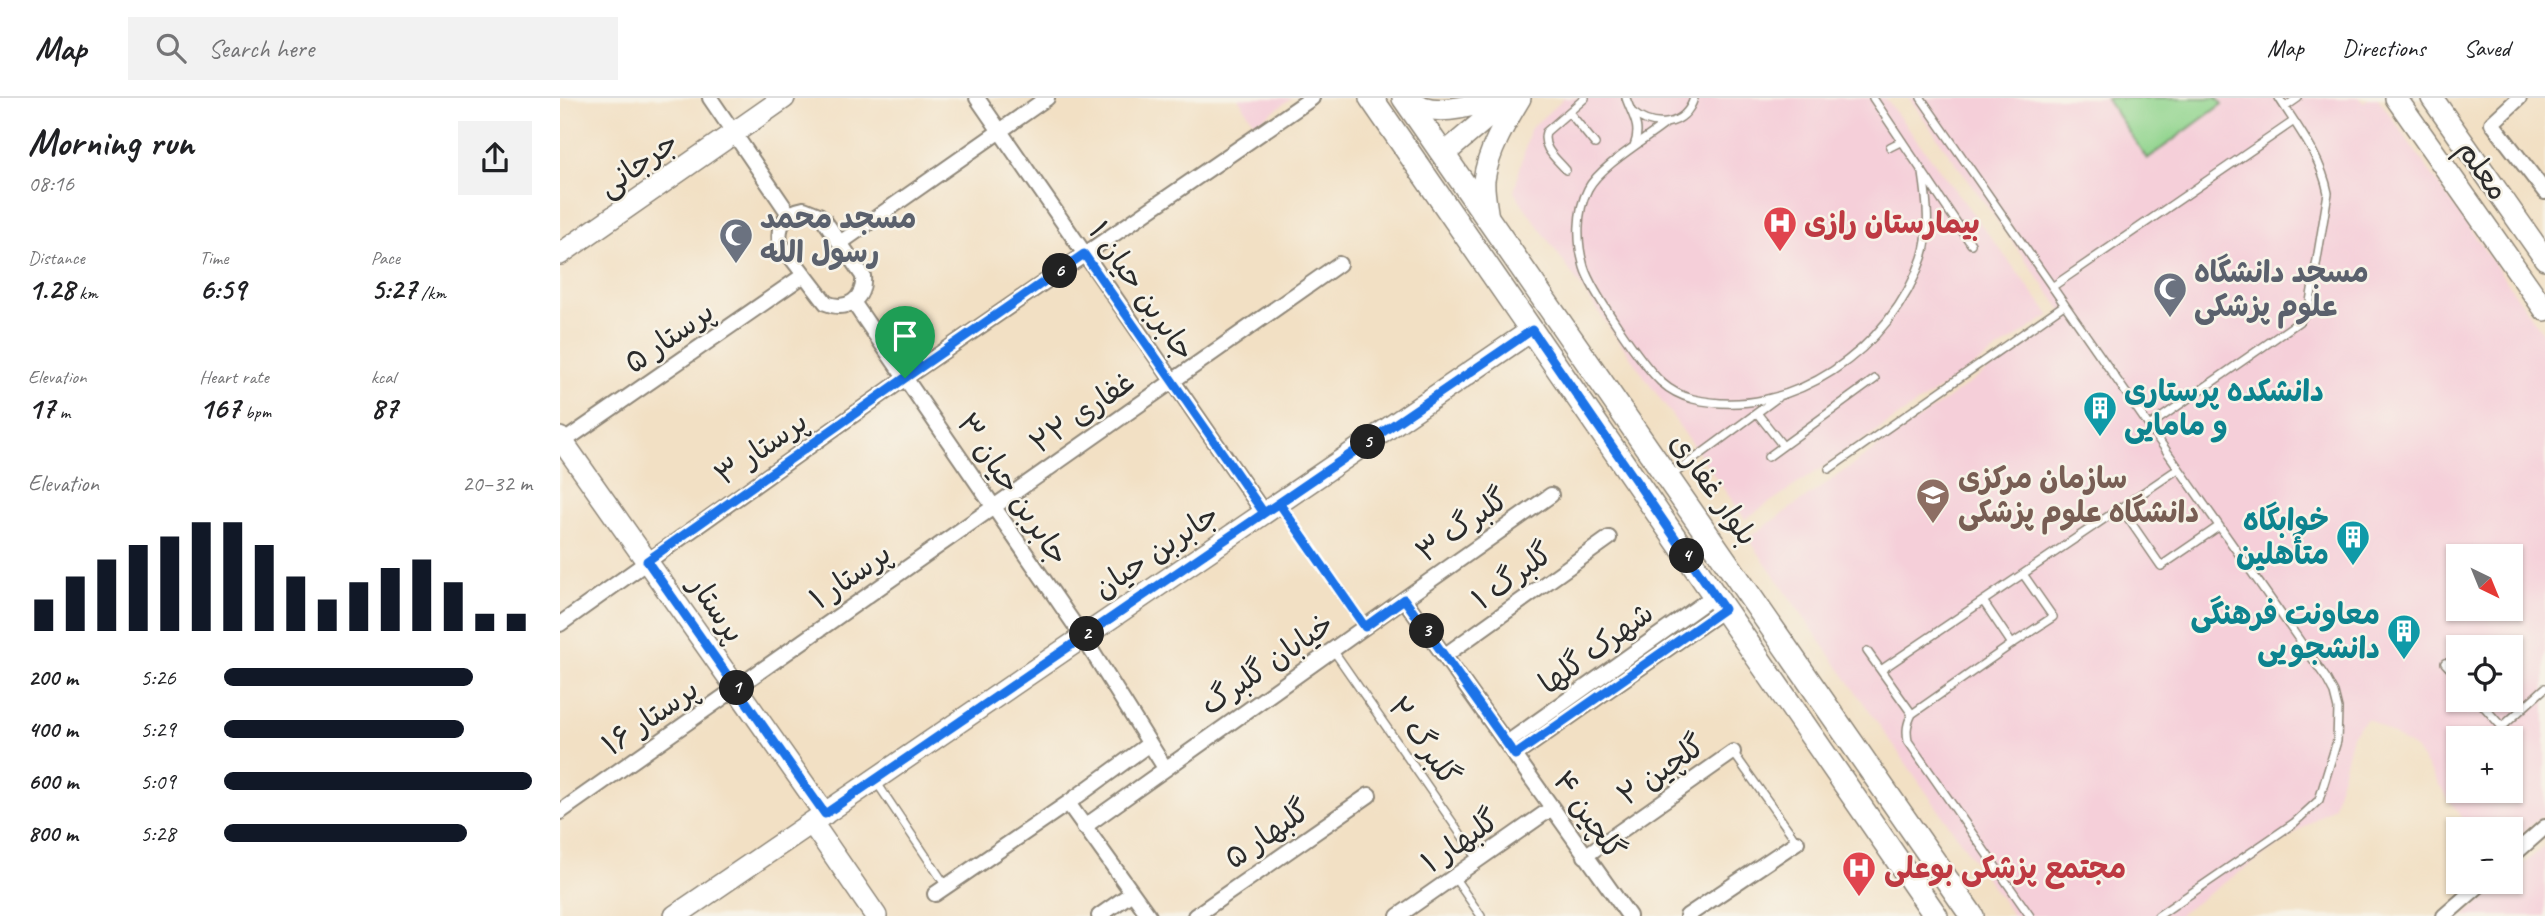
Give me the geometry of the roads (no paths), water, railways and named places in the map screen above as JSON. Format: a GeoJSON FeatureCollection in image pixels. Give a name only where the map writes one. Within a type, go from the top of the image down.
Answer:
{"type":"FeatureCollection","features":[{"type":"Feature","properties":{"kind":"main road","name":"بلوار غفاری"},"geometry":{"type":"LineString","coordinates":[[1371,98],[1935,915]]}},
{"type":"Feature","properties":{"kind":"main road","name":"بلوار غفاری"},"geometry":{"type":"LineString","coordinates":[[1405,98],[1972,916]]}},
{"type":"Feature","properties":{"kind":"street"},"geometry":{"type":"LineString","coordinates":[[710,98],[789,214]]}},
{"type":"Feature","properties":{"kind":"street","name":"جرجانی"},"geometry":{"type":"LineString","coordinates":[[560,254],[784,98]]}},
{"type":"Feature","properties":{"kind":"street","name":"جابربن حیان ۱"},"geometry":{"type":"LineString","coordinates":[[976,98],[1172,381],[1272,508]]}},
{"type":"Feature","properties":{"kind":"street"},"geometry":{"type":"LineString","coordinates":[[840,243],[1047,98]]}},
{"type":"Feature","properties":{"kind":"street","name":"پرستار ۳"},"geometry":{"type":"LineString","coordinates":[[560,624],[905,378],[1312,98]]}},
{"type":"Feature","properties":{"kind":"street"},"geometry":{"type":"LineString","coordinates":[[1405,98],[1415,105],[1440,109],[1468,107],[1495,98]]}},
{"type":"Feature","properties":{"kind":"street"},"geometry":{"type":"LineString","coordinates":[[1443,155],[1510,98]]}},
{"type":"Feature","properties":{"kind":"street"},"geometry":{"type":"LineString","coordinates":[[1488,220],[1484,182],[1489,159],[1502,127],[1520,98]]}},
{"type":"Feature","properties":{"kind":"street","name":"معلم"},"geometry":{"type":"LineString","coordinates":[[2396,98],[2545,310]]}},
{"type":"Feature","properties":{"kind":"street","name":"معلم"},"geometry":{"type":"LineString","coordinates":[[2432,98],[2545,259]]}},
{"type":"Feature","properties":{"kind":"street"},"geometry":{"type":"LineString","coordinates":[[2519,98],[2492,123],[2545,192]]}},
{"type":"Feature","properties":{"kind":"street"},"geometry":{"type":"LineString","coordinates":[[804,209],[819,215],[840,243],[863,276],[862,293],[853,302],[842,307],[826,303],[804,275],[780,243],[780,227],[789,214],[804,209]]}},
{"type":"Feature","properties":{"kind":"street","name":"غفاری ۲۲"},"geometry":{"type":"LineString","coordinates":[[994,507],[1339,264]]}},
{"type":"Feature","properties":{"kind":"street","name":"پرستار ۵"},"geometry":{"type":"LineString","coordinates":[[561,441],[804,275]]}},
{"type":"Feature","properties":{"kind":"street","name":"جابربن حیان ۳"},"geometry":{"type":"LineString","coordinates":[[853,302],[1083,637],[1165,768]]}},
{"type":"Feature","properties":{"kind":"street","name":"جابربن حیان"},"geometry":{"type":"LineString","coordinates":[[676,916],[1532,330]]}},
{"type":"Feature","properties":{"kind":"street","name":"پرستار"},"geometry":{"type":"LineString","coordinates":[[561,441],[737,688],[876,916]]}},
{"type":"Feature","properties":{"kind":"street","name":"گلبرگ ۳"},"geometry":{"type":"LineString","coordinates":[[1404,599],[1550,495]]}},
{"type":"Feature","properties":{"kind":"street","name":"پرستار ۱"},"geometry":{"type":"LineString","coordinates":[[737,688],[994,507]]}},
{"type":"Feature","properties":{"kind":"street","name":"گلبرگ ۱"},"geometry":{"type":"LineString","coordinates":[[1444,656],[1609,538]]}},
{"type":"Feature","properties":{"kind":"street"},"geometry":{"type":"LineString","coordinates":[[1404,599],[1511,749]]}},
{"type":"Feature","properties":{"kind":"street","name":"خیابان گلبرگ"},"geometry":{"type":"LineString","coordinates":[[1084,827],[1404,599]]}},
{"type":"Feature","properties":{"kind":"street","name":"شهرک گلها"},"geometry":{"type":"LineString","coordinates":[[1511,749],[1719,602]]}},
{"type":"Feature","properties":{"kind":"street","name":"پرستار ۱۶"},"geometry":{"type":"LineString","coordinates":[[560,813],[737,688]]}},
{"type":"Feature","properties":{"kind":"street"},"geometry":{"type":"LineString","coordinates":[[940,890],[1149,744]]}},
{"type":"Feature","properties":{"kind":"street","name":"گلچین ۴"},"geometry":{"type":"LineString","coordinates":[[1511,749],[1629,916]]}},
{"type":"Feature","properties":{"kind":"street","name":"گلچین ۲"},"geometry":{"type":"LineString","coordinates":[[1585,856],[1733,752]]}},
{"type":"Feature","properties":{"kind":"street","name":"گلبهار ۵"},"geometry":{"type":"LineString","coordinates":[[1195,916],[1368,795]]}},
{"type":"Feature","properties":{"kind":"street"},"geometry":{"type":"LineString","coordinates":[[1068,803],[1149,916]]}},
{"type":"Feature","properties":{"kind":"street","name":"گلبهار ۱"},"geometry":{"type":"LineString","coordinates":[[1398,916],[1552,808]]}},
{"type":"Feature","properties":{"kind":"street"},"geometry":{"type":"LineString","coordinates":[[2523,846],[2545,827]]}},
{"type":"Feature","properties":{"kind":"street"},"geometry":{"type":"LineString","coordinates":[[1690,914],[1797,842]]}},
{"type":"Feature","properties":{"kind":"street"},"geometry":{"type":"LineString","coordinates":[[1099,916],[1132,892]]}},
{"type":"Feature","properties":{"kind":"street"},"geometry":{"type":"LineString","coordinates":[[2444,916],[2469,894]]}},
{"type":"Feature","properties":{"kind":"lane"},"geometry":{"type":"LineString","coordinates":[[1566,170],[1546,146],[1544,139],[1546,132],[1585,98]]}},
{"type":"Feature","properties":{"kind":"lane"},"geometry":{"type":"LineString","coordinates":[[1626,98],[1638,131],[1634,147]]}},
{"type":"Feature","properties":{"kind":"lane"},"geometry":{"type":"LineString","coordinates":[[1694,98],[1686,113],[1665,124],[1634,147],[1605,169],[1588,187],[1583,204],[1579,245],[1584,269],[1597,292],[1658,379],[1675,392],[1692,398],[1731,403],[1780,395],[1842,365],[1862,350],[1899,305],[1923,256],[1927,200],[1923,173]]}},
{"type":"Feature","properties":{"kind":"lane"},"geometry":{"type":"LineString","coordinates":[[1873,98],[1972,244]]}},
{"type":"Feature","properties":{"kind":"lane"},"geometry":{"type":"LineString","coordinates":[[1921,98],[2334,693],[2338,709],[2337,741],[2319,800],[2294,823],[2158,916]]}},
{"type":"Feature","properties":{"kind":"lane"},"geometry":{"type":"LineString","coordinates":[[2149,426],[2300,321],[2309,308],[2328,192],[2321,167],[2278,98]]}},
{"type":"Feature","properties":{"kind":"lane"},"geometry":{"type":"LineString","coordinates":[[2285,107],[2298,98]]}},
{"type":"Feature","properties":{"kind":"lane"},"geometry":{"type":"LineString","coordinates":[[1569,112],[1595,144]]}},
{"type":"Feature","properties":{"kind":"lane"},"geometry":{"type":"LineString","coordinates":[[1632,112],[1641,120],[1652,124],[1665,124]]}},
{"type":"Feature","properties":{"kind":"lane"},"geometry":{"type":"LineString","coordinates":[[2052,287],[2294,121]]}},
{"type":"Feature","properties":{"kind":"lane"},"geometry":{"type":"LineString","coordinates":[[1890,148],[1902,141]]}},
{"type":"Feature","properties":{"kind":"lane"},"geometry":{"type":"LineString","coordinates":[[1829,469],[2064,305]]}},
{"type":"Feature","properties":{"kind":"lane"},"geometry":{"type":"LineString","coordinates":[[1768,457],[1875,379]]}},
{"type":"Feature","properties":{"kind":"lane"},"geometry":{"type":"LineString","coordinates":[[1668,478],[1780,395]]}},
{"type":"Feature","properties":{"kind":"lane"},"geometry":{"type":"LineString","coordinates":[[1758,413],[1783,446]]}},
{"type":"Feature","properties":{"kind":"lane"},"geometry":{"type":"LineString","coordinates":[[1881,670],[2178,469]]}},
{"type":"Feature","properties":{"kind":"lane"},"geometry":{"type":"LineString","coordinates":[[1272,508],[1321,563],[1365,627]]}},
{"type":"Feature","properties":{"kind":"lane"},"geometry":{"type":"LineString","coordinates":[[2121,508],[2161,566],[2218,527]]}},
{"type":"Feature","properties":{"kind":"lane"},"geometry":{"type":"LineString","coordinates":[[2023,574],[2053,617],[1912,714],[1907,724],[1908,741],[2030,916]]}},
{"type":"Feature","properties":{"kind":"lane"},"geometry":{"type":"LineString","coordinates":[[1983,601],[2012,644]]}},
{"type":"Feature","properties":{"kind":"lane","name":"گلبرگ ۲"},"geometry":{"type":"LineString","coordinates":[[1332,649],[1478,859]]}},
{"type":"Feature","properties":{"kind":"lane"},"geometry":{"type":"LineString","coordinates":[[1867,650],[1912,714]]}},
{"type":"Feature","properties":{"kind":"lane"},"geometry":{"type":"LineString","coordinates":[[2523,708],[2545,688]]}},
{"type":"Feature","properties":{"kind":"lane"},"geometry":{"type":"LineString","coordinates":[[2489,712],[2502,727],[2519,712]]}},
{"type":"Feature","properties":{"kind":"lane"},"geometry":{"type":"LineString","coordinates":[[1733,752],[1797,842]]}},
{"type":"Feature","properties":{"kind":"lane"},"geometry":{"type":"LineString","coordinates":[[875,780],[940,890]]}},
{"type":"Feature","properties":{"kind":"lane"},"geometry":{"type":"LineString","coordinates":[[1454,877],[1481,916]]}},
{"type":"Feature","properties":{"kind":"place","name":"بیمارستان رازی"},"geometry":{"type":"Point","coordinates":[1780,253]}},
{"type":"Feature","properties":{"kind":"place","name":"مسجد محمد رسول الله"},"geometry":{"type":"Point","coordinates":[736,265]}},
{"type":"Feature","properties":{"kind":"place","name":"مسجد دانشگاه علوم پزشکی"},"geometry":{"type":"Point","coordinates":[2170,319]}},
{"type":"Feature","properties":{"kind":"place","name":"دانشکده پرستاری و مامایی"},"geometry":{"type":"Point","coordinates":[2100,438]}},
{"type":"Feature","properties":{"kind":"place","name":"سازمان مرکزی دانشگاه علوم پزشکی"},"geometry":{"type":"Point","coordinates":[1933,525]}},
{"type":"Feature","properties":{"kind":"place","name":"خوابگاه متأهلین"},"geometry":{"type":"Point","coordinates":[2353,567]}},
{"type":"Feature","properties":{"kind":"place","name":"معاونت فرهنگی دانشجویی"},"geometry":{"type":"Point","coordinates":[2404,661]}},
{"type":"Feature","properties":{"kind":"place","name":"مجتمع پزشکی بوعلی"},"geometry":{"type":"Point","coordinates":[1859,898]}}]}
